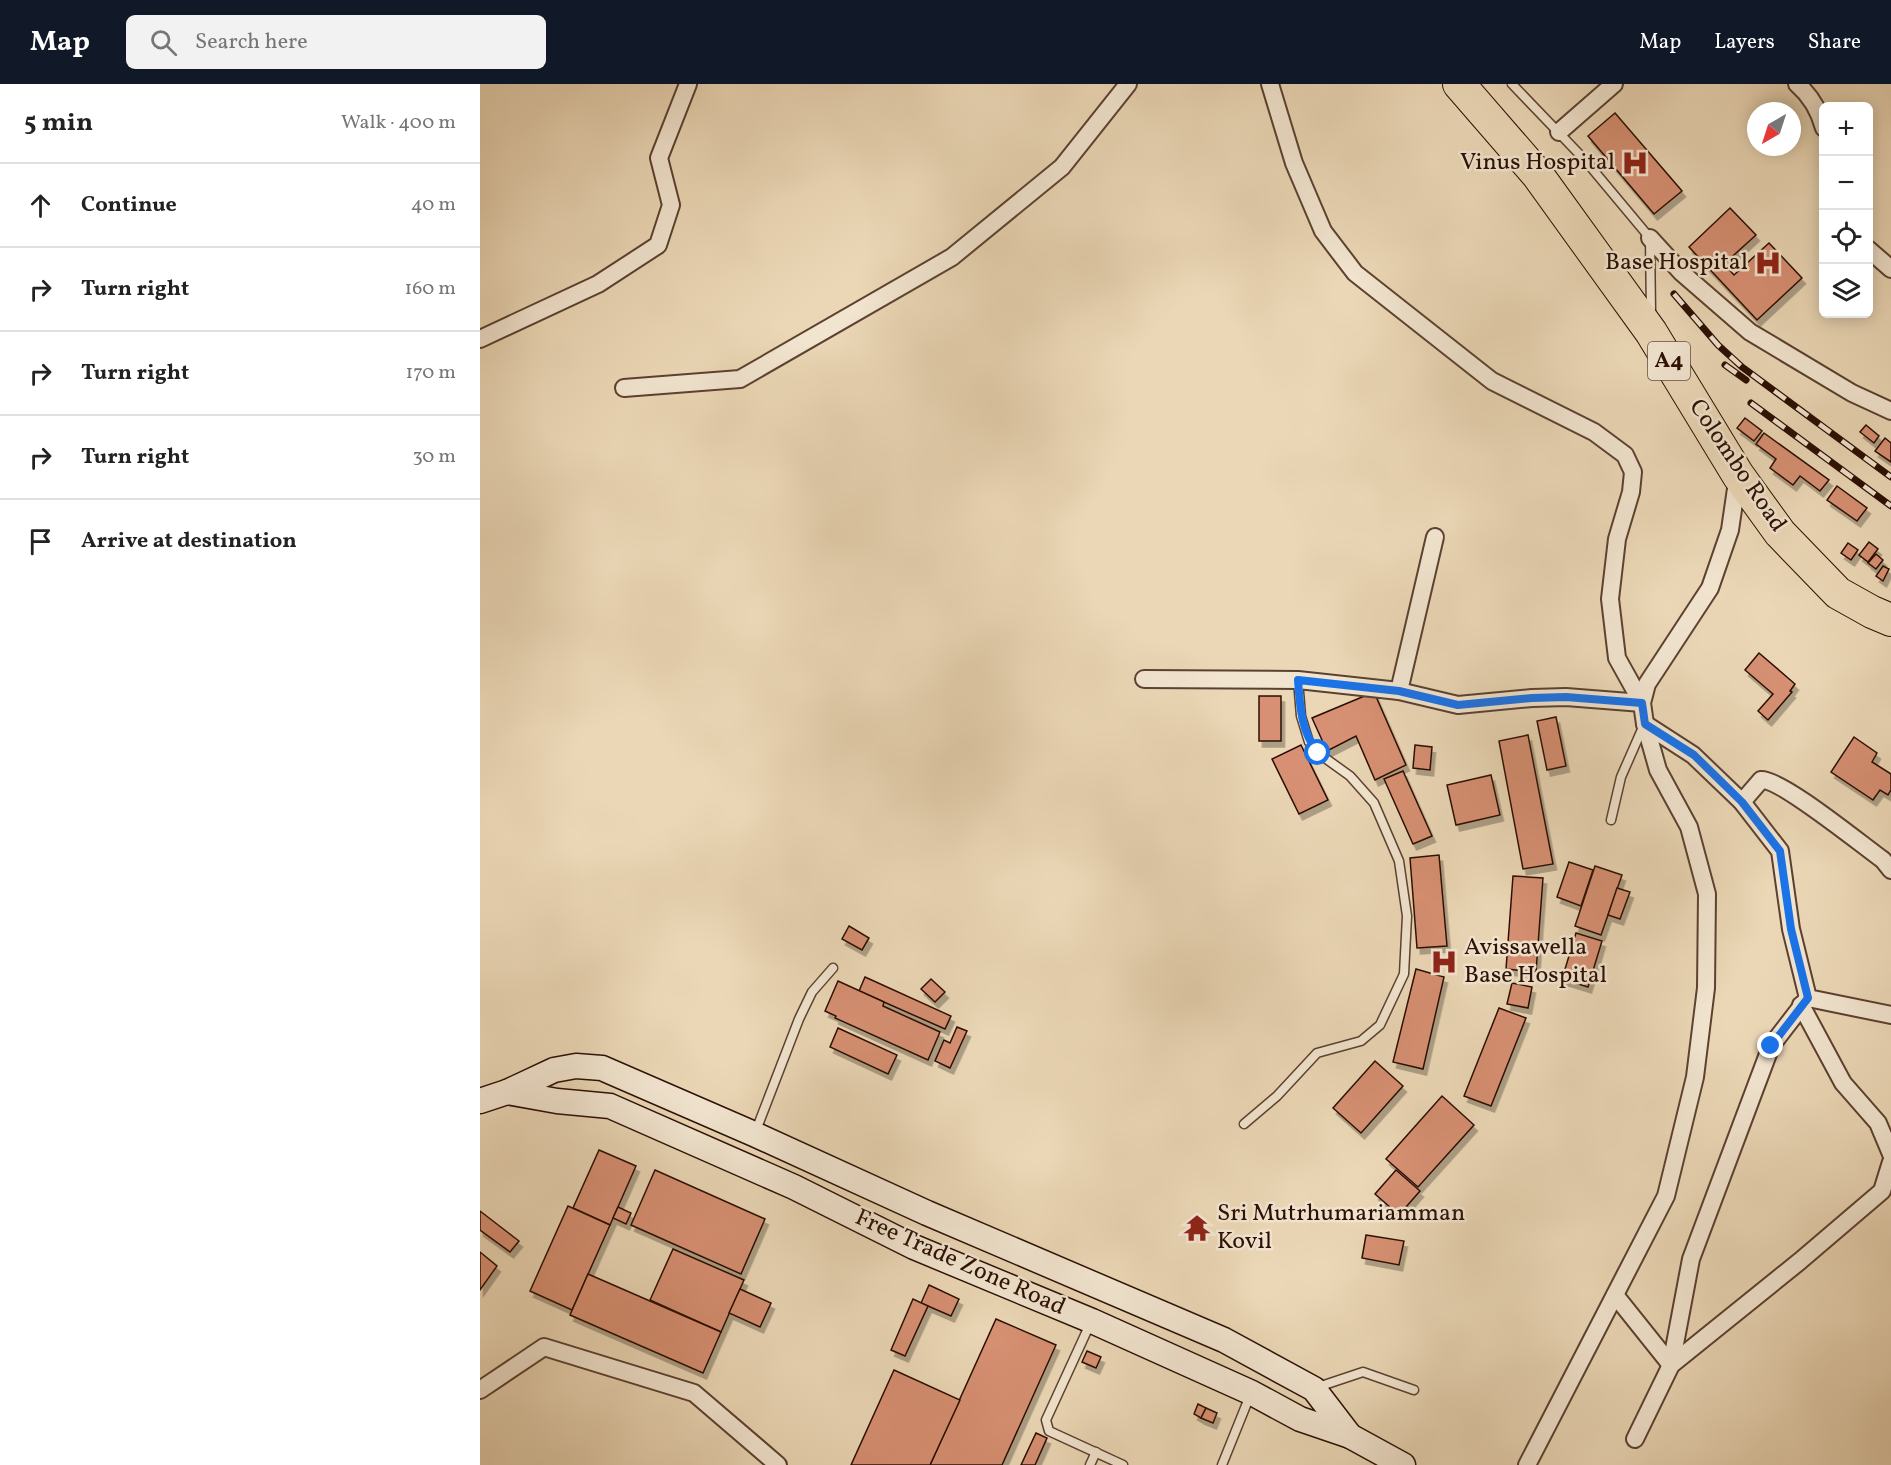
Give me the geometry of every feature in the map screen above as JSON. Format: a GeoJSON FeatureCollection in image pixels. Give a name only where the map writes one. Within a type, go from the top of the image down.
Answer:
{"type":"FeatureCollection","features":[{"type":"Feature","properties":{"kind":"highway","name":"Colombo Road"},"geometry":{"type":"LineString","coordinates":[[1459,84],[1537,174],[1651,332],[1738,475],[1780,533],[1838,593],[1891,620]]}},
{"type":"Feature","properties":{"kind":"street"},"geometry":{"type":"LineString","coordinates":[[480,339],[598,284],[658,245],[671,205],[659,158],[688,84]]}},
{"type":"Feature","properties":{"kind":"street"},"geometry":{"type":"LineString","coordinates":[[624,388],[740,379],[952,257],[1062,167],[1128,84]]}},
{"type":"Feature","properties":{"kind":"street"},"geometry":{"type":"LineString","coordinates":[[1270,84],[1294,163],[1323,231],[1355,273],[1492,381],[1594,432],[1625,455],[1633,472],[1631,492],[1617,538],[1610,599],[1617,658],[1642,703],[1645,724],[1658,770],[1689,827],[1707,894],[1706,988],[1695,1077],[1666,1196],[1527,1465]]}},
{"type":"Feature","properties":{"kind":"street"},"geometry":{"type":"LineString","coordinates":[[1559,132],[1614,84]]}},
{"type":"Feature","properties":{"kind":"street"},"geometry":{"type":"LineString","coordinates":[[1797,84],[1805,90],[1819,112]]}},
{"type":"Feature","properties":{"kind":"street"},"geometry":{"type":"LineString","coordinates":[[1650,238],[1682,273],[1750,332],[1852,393],[1891,411]]}},
{"type":"Feature","properties":{"kind":"street"},"geometry":{"type":"LineString","coordinates":[[1873,253],[1891,269]]}},
{"type":"Feature","properties":{"kind":"street"},"geometry":{"type":"LineString","coordinates":[[1642,703],[1647,684],[1710,588],[1730,530],[1738,475]]}},
{"type":"Feature","properties":{"kind":"street"},"geometry":{"type":"LineString","coordinates":[[1399,691],[1435,537]]}},
{"type":"Feature","properties":{"kind":"street"},"geometry":{"type":"LineString","coordinates":[[1144,679],[1298,680],[1399,691],[1458,705],[1566,697],[1642,703]]}},
{"type":"Feature","properties":{"kind":"street"},"geometry":{"type":"LineString","coordinates":[[1645,724],[1694,755],[1742,802],[1780,851],[1791,929],[1805,1002],[1843,1083],[1878,1123],[1891,1154]]}},
{"type":"Feature","properties":{"kind":"street"},"geometry":{"type":"LineString","coordinates":[[1742,802],[1761,780],[1768,779],[1790,792],[1874,853],[1891,870]]}},
{"type":"Feature","properties":{"kind":"street"},"geometry":{"type":"LineString","coordinates":[[1805,1002],[1891,1015]]}},
{"type":"Feature","properties":{"kind":"street"},"geometry":{"type":"LineString","coordinates":[[1635,1439],[1671,1365],[1691,1259],[1771,1046],[1805,1002]]}},
{"type":"Feature","properties":{"kind":"street","name":"Free Trade Zone Road"},"geometry":{"type":"LineString","coordinates":[[480,1101],[507,1092],[554,1070],[576,1066],[602,1068],[927,1213],[1224,1340],[1314,1389]]}},
{"type":"Feature","properties":{"kind":"street","name":"Free Trade Zone Road"},"geometry":{"type":"LineString","coordinates":[[507,1092],[557,1101],[610,1106],[794,1187],[914,1247],[1092,1321],[1251,1393],[1300,1419],[1350,1436],[1403,1465]]}},
{"type":"Feature","properties":{"kind":"street"},"geometry":{"type":"LineString","coordinates":[[1671,1365],[1800,1261],[1882,1191],[1891,1162]]}},
{"type":"Feature","properties":{"kind":"street"},"geometry":{"type":"LineString","coordinates":[[1615,1295],[1671,1365]]}},
{"type":"Feature","properties":{"kind":"street"},"geometry":{"type":"LineString","coordinates":[[480,1390],[544,1347],[694,1393],[778,1465]]}},
{"type":"Feature","properties":{"kind":"street"},"geometry":{"type":"LineString","coordinates":[[1314,1389],[1350,1436]]}},
{"type":"Feature","properties":{"kind":"lane"},"geometry":{"type":"LineString","coordinates":[[1512,84],[1559,132],[1650,238],[1651,332]]}},
{"type":"Feature","properties":{"kind":"lane"},"geometry":{"type":"LineString","coordinates":[[1244,1124],[1277,1096],[1317,1053],[1361,1041],[1380,1025],[1404,974],[1407,916],[1399,861],[1374,803],[1350,776],[1318,753],[1309,742],[1301,716],[1298,680]]}},
{"type":"Feature","properties":{"kind":"lane"},"geometry":{"type":"LineString","coordinates":[[1611,820],[1621,777],[1645,724]]}},
{"type":"Feature","properties":{"kind":"lane"},"geometry":{"type":"LineString","coordinates":[[754,1134],[799,1019],[812,992],[833,968]]}},
{"type":"Feature","properties":{"kind":"lane"},"geometry":{"type":"LineString","coordinates":[[1092,1321],[1046,1420],[1049,1431],[1123,1465]]}},
{"type":"Feature","properties":{"kind":"lane"},"geometry":{"type":"LineString","coordinates":[[1314,1389],[1363,1372],[1414,1390]]}},
{"type":"Feature","properties":{"kind":"lane"},"geometry":{"type":"LineString","coordinates":[[1222,1465],[1251,1393]]}},
{"type":"Feature","properties":{"kind":"lane"},"geometry":{"type":"LineString","coordinates":[[1090,1465],[1096,1452]]}},
{"type":"Feature","properties":{"kind":"building","name":"Vinus Hospital"},"geometry":{"type":"Polygon","coordinates":[[[1615,113],[1682,191],[1654,214],[1588,136],[1615,113]]]}},
{"type":"Feature","properties":{"kind":"building","name":"Base Hospital"},"geometry":{"type":"Polygon","coordinates":[[[1730,208],[1756,235],[1724,264],[1734,275],[1769,243],[1802,278],[1757,320],[1689,247],[1730,208]]]}},
{"type":"Feature","properties":{"kind":"building"},"geometry":{"type":"Polygon","coordinates":[[[1745,418],[1762,431],[1754,441],[1737,428],[1745,418]]]}},
{"type":"Feature","properties":{"kind":"building"},"geometry":{"type":"Polygon","coordinates":[[[1866,425],[1879,436],[1874,443],[1860,432],[1866,425]]]}},
{"type":"Feature","properties":{"kind":"building"},"geometry":{"type":"Polygon","coordinates":[[[1764,433],[1829,480],[1820,491],[1800,476],[1793,485],[1770,468],[1776,459],[1756,444],[1764,433]]]}},
{"type":"Feature","properties":{"kind":"building"},"geometry":{"type":"Polygon","coordinates":[[[1885,438],[1891,443],[1891,462],[1875,451],[1885,438]]]}},
{"type":"Feature","properties":{"kind":"building"},"geometry":{"type":"Polygon","coordinates":[[[1837,486],[1867,508],[1857,521],[1827,500],[1837,486]]]}},
{"type":"Feature","properties":{"kind":"building"},"geometry":{"type":"Polygon","coordinates":[[[1869,542],[1878,549],[1868,562],[1859,555],[1869,542]]]}},
{"type":"Feature","properties":{"kind":"building"},"geometry":{"type":"Polygon","coordinates":[[[1848,543],[1858,550],[1851,560],[1841,553],[1848,543]]]}},
{"type":"Feature","properties":{"kind":"building"},"geometry":{"type":"Polygon","coordinates":[[[1876,554],[1883,560],[1876,569],[1868,563],[1876,554]]]}},
{"type":"Feature","properties":{"kind":"building"},"geometry":{"type":"Polygon","coordinates":[[[1883,566],[1889,569],[1883,581],[1876,576],[1883,566]]]}},
{"type":"Feature","properties":{"kind":"building"},"geometry":{"type":"Polygon","coordinates":[[[1759,653],[1795,684],[1790,691],[1792,692],[1768,720],[1758,711],[1773,694],[1745,670],[1759,653]]]}},
{"type":"Feature","properties":{"kind":"building"},"geometry":{"type":"Polygon","coordinates":[[[1374,692],[1406,765],[1375,780],[1356,736],[1327,751],[1312,718],[1374,692]]]}},
{"type":"Feature","properties":{"kind":"building"},"geometry":{"type":"Polygon","coordinates":[[[1259,696],[1281,696],[1281,741],[1259,741],[1259,696]]]}},
{"type":"Feature","properties":{"kind":"building"},"geometry":{"type":"Polygon","coordinates":[[[1556,717],[1566,766],[1547,770],[1537,721],[1556,717]]]}},
{"type":"Feature","properties":{"kind":"building"},"geometry":{"type":"Polygon","coordinates":[[[1528,735],[1553,864],[1523,869],[1499,741],[1528,735]]]}},
{"type":"Feature","properties":{"kind":"building"},"geometry":{"type":"Polygon","coordinates":[[[1854,737],[1877,753],[1872,762],[1891,774],[1891,790],[1888,795],[1880,790],[1873,800],[1831,772],[1854,737]]]}},
{"type":"Feature","properties":{"kind":"building"},"geometry":{"type":"Polygon","coordinates":[[[1301,745],[1328,800],[1299,814],[1272,759],[1301,745]]]}},
{"type":"Feature","properties":{"kind":"building"},"geometry":{"type":"Polygon","coordinates":[[[1415,745],[1432,747],[1430,770],[1413,768],[1415,745]]]}},
{"type":"Feature","properties":{"kind":"building"},"geometry":{"type":"Polygon","coordinates":[[[1403,771],[1432,836],[1413,844],[1384,779],[1403,771]]]}},
{"type":"Feature","properties":{"kind":"building"},"geometry":{"type":"Polygon","coordinates":[[[1491,775],[1500,815],[1456,825],[1447,785],[1491,775]]]}},
{"type":"Feature","properties":{"kind":"building"},"geometry":{"type":"Polygon","coordinates":[[[1439,855],[1447,946],[1417,948],[1410,858],[1439,855]]]}},
{"type":"Feature","properties":{"kind":"building"},"geometry":{"type":"Polygon","coordinates":[[[1569,862],[1593,870],[1581,906],[1557,897],[1569,862]]]}},
{"type":"Feature","properties":{"kind":"building"},"geometry":{"type":"Polygon","coordinates":[[[1595,866],[1622,875],[1601,935],[1575,926],[1595,866]]]}},
{"type":"Feature","properties":{"kind":"building"},"geometry":{"type":"Polygon","coordinates":[[[1513,876],[1543,878],[1536,972],[1506,969],[1513,876]]]}},
{"type":"Feature","properties":{"kind":"building"},"geometry":{"type":"Polygon","coordinates":[[[1617,888],[1630,892],[1620,919],[1608,915],[1617,888]]]}},
{"type":"Feature","properties":{"kind":"building"},"geometry":{"type":"Polygon","coordinates":[[[849,926],[869,938],[862,950],[842,939],[849,926]]]}},
{"type":"Feature","properties":{"kind":"building"},"geometry":{"type":"Polygon","coordinates":[[[1576,933],[1602,941],[1588,987],[1562,979],[1576,933]]]}},
{"type":"Feature","properties":{"kind":"building"},"geometry":{"type":"Polygon","coordinates":[[[1416,969],[1444,977],[1423,1069],[1393,1062],[1416,969]]]}},
{"type":"Feature","properties":{"kind":"building"},"geometry":{"type":"Polygon","coordinates":[[[865,977],[951,1016],[945,1029],[859,991],[865,977]]]}},
{"type":"Feature","properties":{"kind":"building"},"geometry":{"type":"Polygon","coordinates":[[[931,979],[945,992],[935,1002],[921,989],[931,979]]]}},
{"type":"Feature","properties":{"kind":"building"},"geometry":{"type":"Polygon","coordinates":[[[838,981],[884,1002],[883,1006],[940,1032],[928,1060],[835,1018],[836,1016],[825,1011],[838,981]]]}},
{"type":"Feature","properties":{"kind":"building"},"geometry":{"type":"Polygon","coordinates":[[[1512,983],[1532,987],[1528,1008],[1507,1004],[1512,983]]]}},
{"type":"Feature","properties":{"kind":"building"},"geometry":{"type":"Polygon","coordinates":[[[1499,1008],[1526,1018],[1491,1106],[1464,1096],[1499,1008]]]}},
{"type":"Feature","properties":{"kind":"building"},"geometry":{"type":"Polygon","coordinates":[[[957,1027],[967,1031],[950,1068],[935,1061],[944,1040],[950,1043],[957,1027]]]}},
{"type":"Feature","properties":{"kind":"building"},"geometry":{"type":"Polygon","coordinates":[[[838,1028],[897,1055],[888,1074],[830,1047],[838,1028]]]}},
{"type":"Feature","properties":{"kind":"building"},"geometry":{"type":"Polygon","coordinates":[[[1375,1061],[1403,1086],[1361,1133],[1333,1108],[1375,1061]]]}},
{"type":"Feature","properties":{"kind":"building"},"geometry":{"type":"Polygon","coordinates":[[[1442,1096],[1474,1125],[1418,1187],[1386,1159],[1442,1096]]]}},
{"type":"Feature","properties":{"kind":"building"},"geometry":{"type":"Polygon","coordinates":[[[599,1150],[636,1166],[610,1225],[573,1208],[599,1150]]]}},
{"type":"Feature","properties":{"kind":"building"},"geometry":{"type":"Polygon","coordinates":[[[655,1170],[765,1219],[741,1274],[631,1225],[655,1170]]]}},
{"type":"Feature","properties":{"kind":"building"},"geometry":{"type":"Polygon","coordinates":[[[1396,1170],[1420,1191],[1399,1215],[1375,1194],[1396,1170]]]}},
{"type":"Feature","properties":{"kind":"building"},"geometry":{"type":"Polygon","coordinates":[[[568,1206],[610,1225],[572,1310],[530,1291],[568,1206]]]}},
{"type":"Feature","properties":{"kind":"building"},"geometry":{"type":"Polygon","coordinates":[[[618,1207],[631,1213],[626,1224],[613,1218],[618,1207]]]}},
{"type":"Feature","properties":{"kind":"building"},"geometry":{"type":"Polygon","coordinates":[[[480,1211],[519,1241],[510,1252],[480,1230],[480,1211]]]}},
{"type":"Feature","properties":{"kind":"building"},"geometry":{"type":"Polygon","coordinates":[[[1366,1235],[1404,1241],[1399,1265],[1362,1258],[1366,1235]]]}},
{"type":"Feature","properties":{"kind":"building"},"geometry":{"type":"Polygon","coordinates":[[[673,1249],[744,1280],[721,1332],[650,1300],[673,1249]]]}},
{"type":"Feature","properties":{"kind":"building"},"geometry":{"type":"Polygon","coordinates":[[[480,1252],[497,1266],[480,1290],[480,1252]]]}},
{"type":"Feature","properties":{"kind":"building"},"geometry":{"type":"Polygon","coordinates":[[[588,1274],[721,1332],[703,1373],[570,1315],[588,1274]]]}},
{"type":"Feature","properties":{"kind":"building"},"geometry":{"type":"Polygon","coordinates":[[[929,1285],[959,1299],[951,1316],[921,1303],[929,1285]]]}},
{"type":"Feature","properties":{"kind":"building"},"geometry":{"type":"Polygon","coordinates":[[[740,1289],[771,1303],[760,1327],[729,1313],[740,1289]]]}},
{"type":"Feature","properties":{"kind":"building"},"geometry":{"type":"Polygon","coordinates":[[[913,1299],[928,1306],[905,1356],[891,1350],[913,1299]]]}},
{"type":"Feature","properties":{"kind":"building"},"geometry":{"type":"Polygon","coordinates":[[[996,1319],[1056,1345],[1002,1465],[930,1465],[996,1319]]]}},
{"type":"Feature","properties":{"kind":"building"},"geometry":{"type":"Polygon","coordinates":[[[1087,1351],[1101,1357],[1096,1368],[1082,1362],[1087,1351]]]}},
{"type":"Feature","properties":{"kind":"building"},"geometry":{"type":"Polygon","coordinates":[[[894,1370],[960,1400],[930,1465],[851,1465],[894,1370]]]}},
{"type":"Feature","properties":{"kind":"building"},"geometry":{"type":"Polygon","coordinates":[[[1198,1404],[1206,1408],[1201,1418],[1194,1414],[1198,1404]]]}},
{"type":"Feature","properties":{"kind":"building"},"geometry":{"type":"Polygon","coordinates":[[[1206,1408],[1217,1413],[1213,1423],[1201,1418],[1206,1408]]]}},
{"type":"Feature","properties":{"kind":"building"},"geometry":{"type":"Polygon","coordinates":[[[1036,1433],[1047,1438],[1035,1465],[1021,1465],[1036,1433]]]}},
{"type":"Feature","properties":{"kind":"railway"},"geometry":{"type":"LineString","coordinates":[[1674,294],[1718,345],[1742,367],[1891,477]]}},
{"type":"Feature","properties":{"kind":"railway"},"geometry":{"type":"LineString","coordinates":[[1725,365],[1746,380]]}},
{"type":"Feature","properties":{"kind":"railway"},"geometry":{"type":"LineString","coordinates":[[1751,403],[1891,506]]}},
{"type":"Feature","properties":{"kind":"place","name":"Vinus Hospital"},"geometry":{"type":"Point","coordinates":[1635,163]}},
{"type":"Feature","properties":{"kind":"place","name":"Base Hospital"},"geometry":{"type":"Point","coordinates":[1768,263]}},
{"type":"Feature","properties":{"kind":"place","name":"Avissawella Base Hospital"},"geometry":{"type":"Point","coordinates":[1444,962]}},
{"type":"Feature","properties":{"kind":"place","name":"Sri Mutrhumariamman Kovil"},"geometry":{"type":"Point","coordinates":[1197,1228]}},
{"type":"Feature","properties":{"kind":"route"},"geometry":{"type":"LineString","coordinates":[[1318,753],[1309,742],[1301,716],[1298,680],[1399,691],[1458,705],[1566,697],[1642,703],[1645,724],[1694,755],[1742,802],[1780,851],[1791,929],[1808,998],[1771,1046]]}}]}
